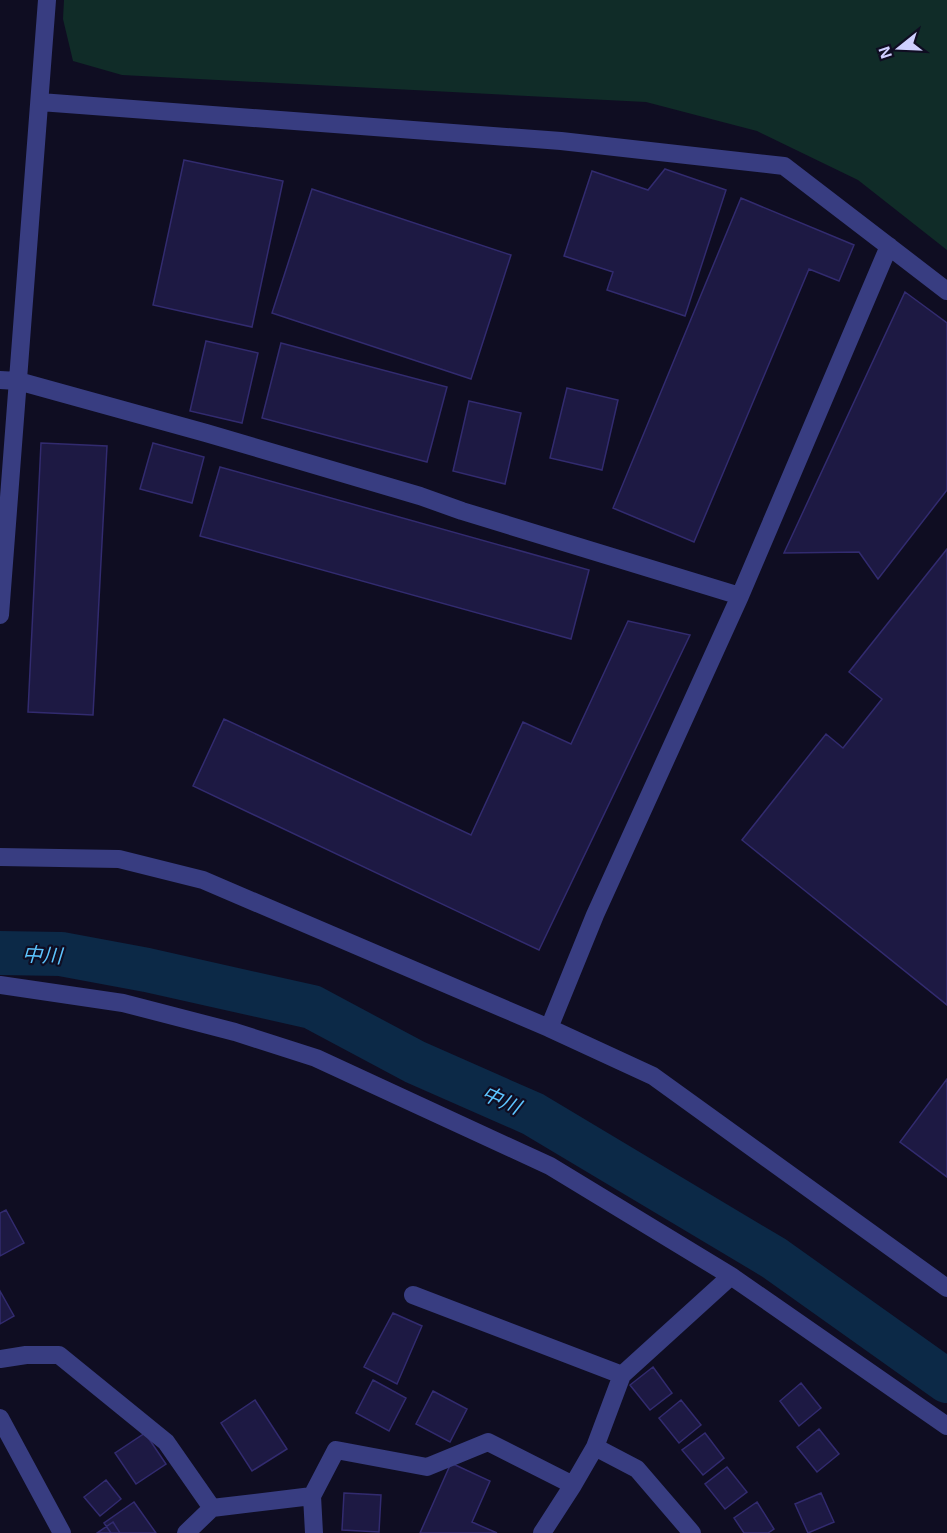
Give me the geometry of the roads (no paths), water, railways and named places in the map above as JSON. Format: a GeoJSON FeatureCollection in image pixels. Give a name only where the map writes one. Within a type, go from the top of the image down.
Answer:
{"type":"FeatureCollection","features":[{"type":"Feature","properties":{"kind":"street"},"geometry":{"type":"LineString","coordinates":[[0,615],[9,381],[40,102],[47,0]]}},
{"type":"Feature","properties":{"kind":"street"},"geometry":{"type":"LineString","coordinates":[[40,102],[561,141],[784,166],[947,291]]}},
{"type":"Feature","properties":{"kind":"street"},"geometry":{"type":"LineString","coordinates":[[549,1028],[595,915],[740,596],[889,246]]}},
{"type":"Feature","properties":{"kind":"street"},"geometry":{"type":"LineString","coordinates":[[9,381],[206,433],[420,496],[462,512],[740,596]]}},
{"type":"Feature","properties":{"kind":"street"},"geometry":{"type":"LineString","coordinates":[[0,857],[118,859],[203,880],[549,1028],[653,1076],[947,1288]]}},
{"type":"Feature","properties":{"kind":"street"},"geometry":{"type":"LineString","coordinates":[[0,986],[123,1003],[235,1032],[316,1058],[550,1166],[731,1276],[947,1426]]}},
{"type":"Feature","properties":{"kind":"street"},"geometry":{"type":"LineString","coordinates":[[542,1533],[595,1447],[622,1375],[731,1276]]}},
{"type":"Feature","properties":{"kind":"street"},"geometry":{"type":"LineString","coordinates":[[412,1295],[622,1375]]}},
{"type":"Feature","properties":{"kind":"street"},"geometry":{"type":"LineString","coordinates":[[0,1359],[59,1354],[166,1442],[212,1509]]}},
{"type":"Feature","properties":{"kind":"street"},"geometry":{"type":"LineString","coordinates":[[0,1418],[62,1533]]}},
{"type":"Feature","properties":{"kind":"street"},"geometry":{"type":"LineString","coordinates":[[314,1533],[312,1496],[336,1450],[427,1467],[488,1442],[573,1485]]}},
{"type":"Feature","properties":{"kind":"street"},"geometry":{"type":"LineString","coordinates":[[595,1447],[637,1469],[692,1533]]}},
{"type":"Feature","properties":{"kind":"street"},"geometry":{"type":"LineString","coordinates":[[186,1533],[212,1509],[312,1496]]}},
{"type":"Feature","properties":{"kind":"waterway","name":"中川"},"geometry":{"type":"LineString","coordinates":[[0,953],[61,954],[147,970],[312,1007],[415,1062],[533,1114],[774,1258],[947,1381]]}}]}
